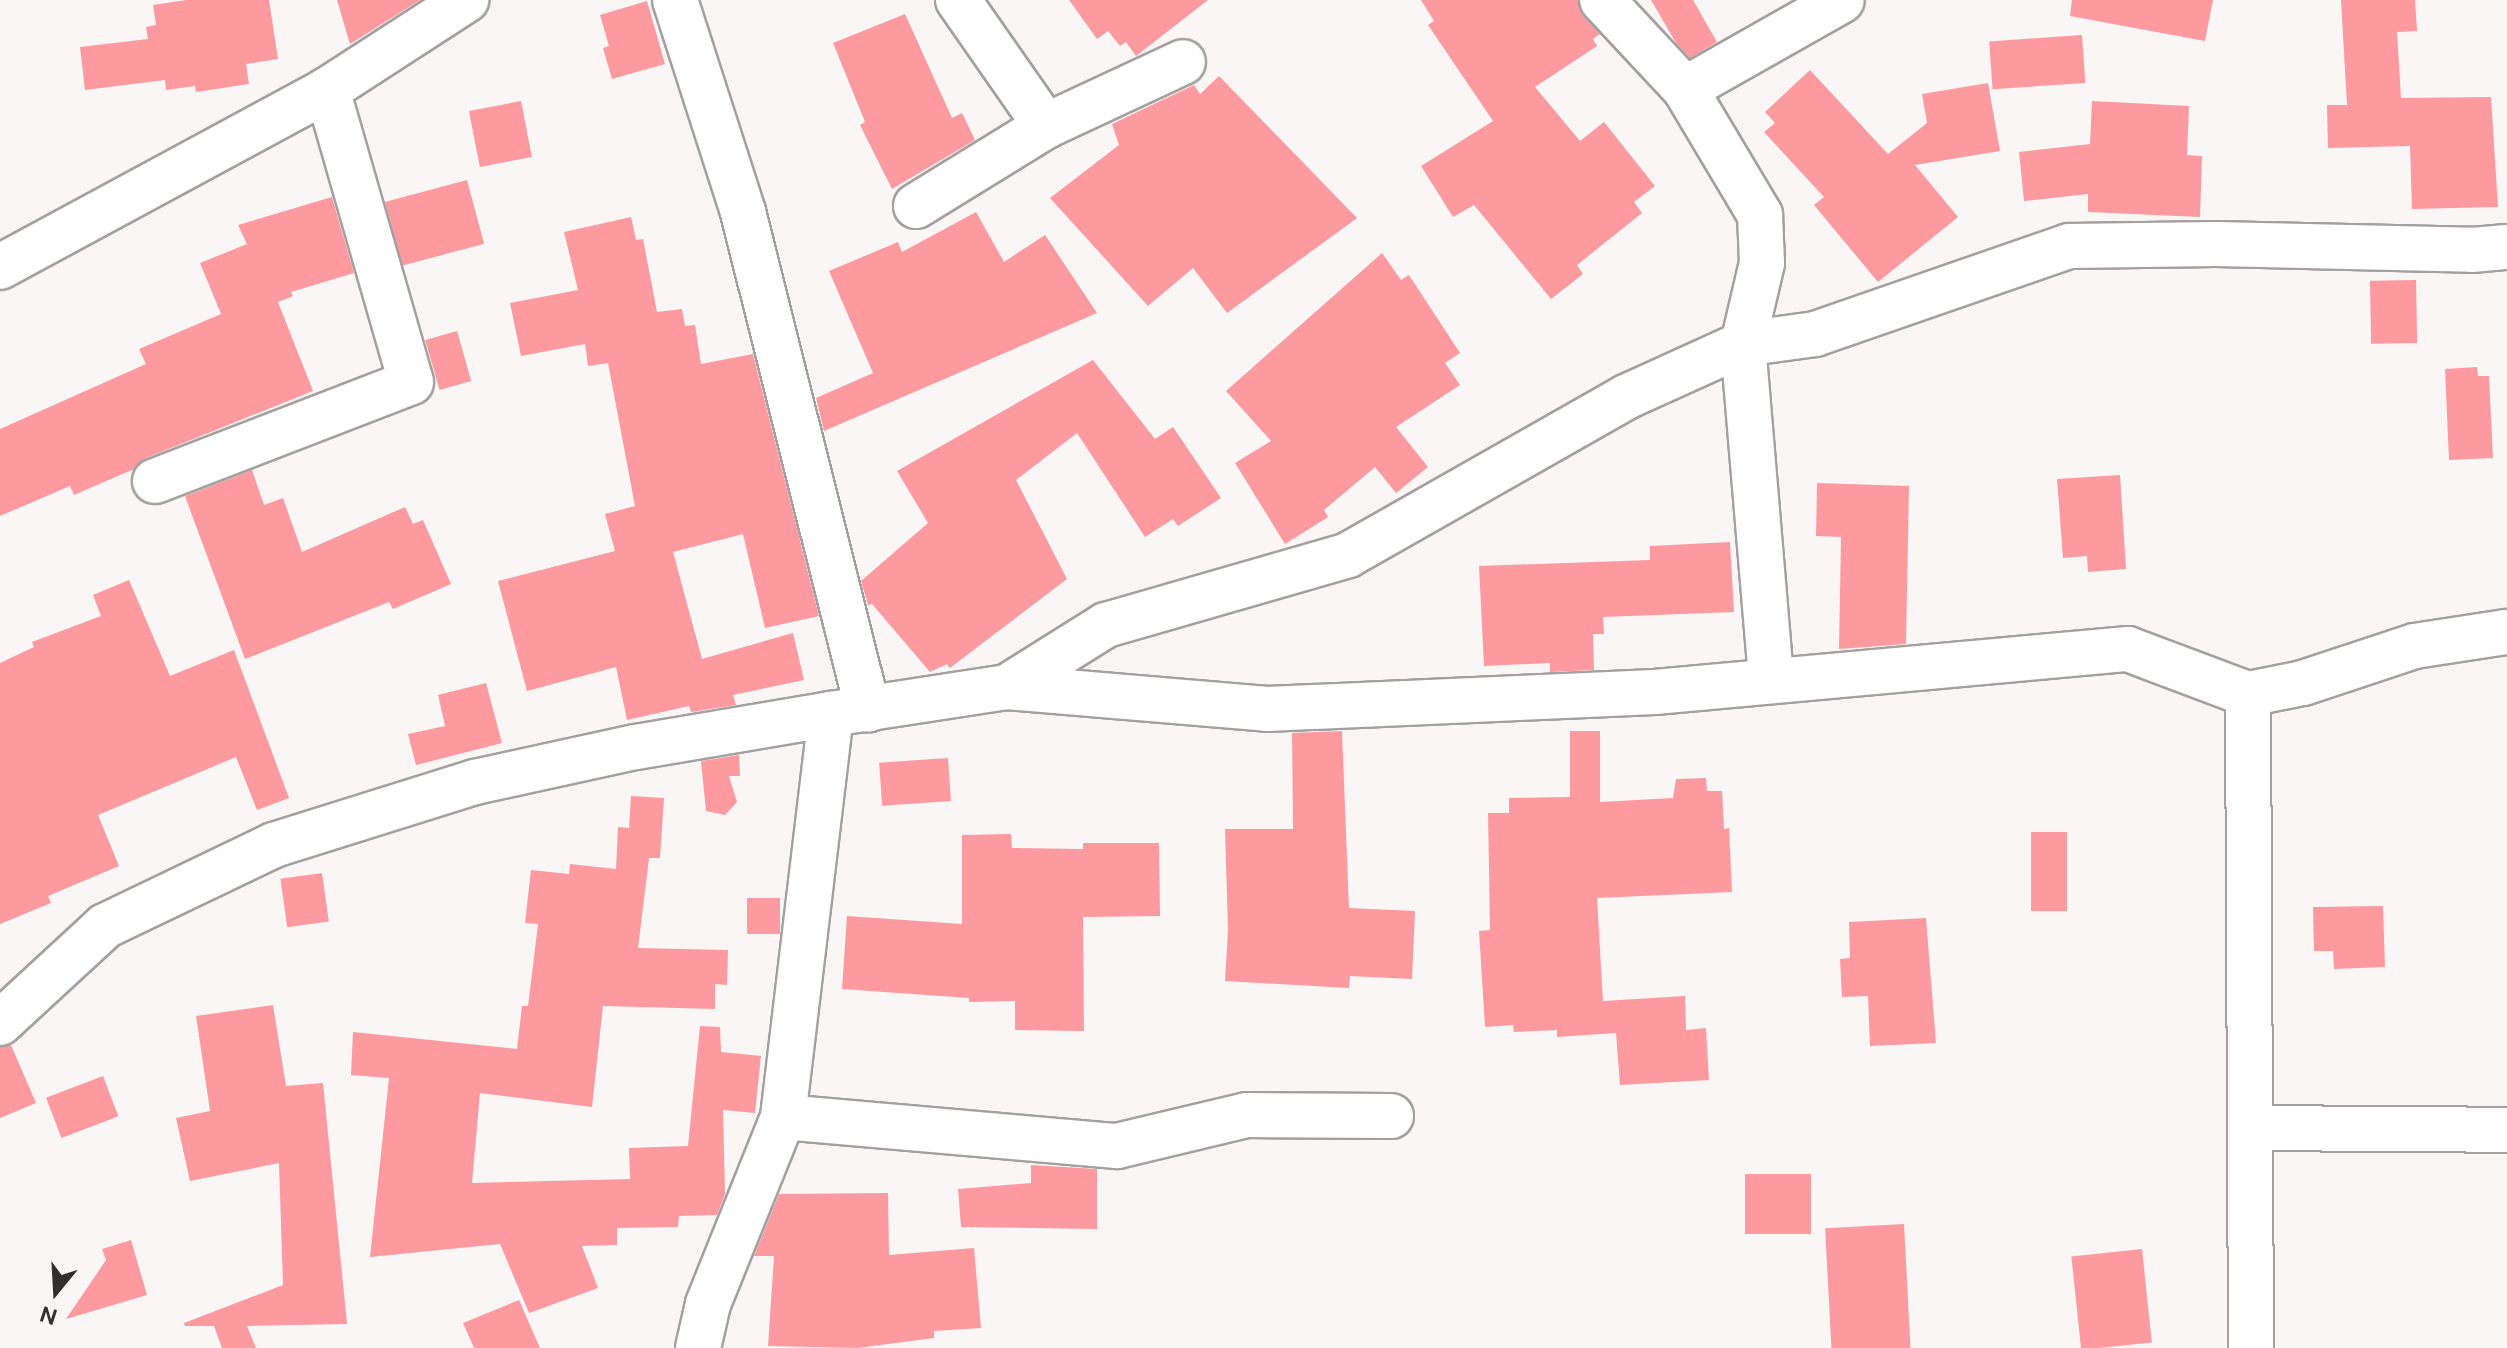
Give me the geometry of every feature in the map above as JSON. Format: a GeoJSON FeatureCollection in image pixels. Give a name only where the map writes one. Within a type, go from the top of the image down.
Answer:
{"type":"FeatureCollection","features":[{"type":"Feature","properties":{"kind":"street"},"geometry":{"type":"LineString","coordinates":[[0,267],[327,90],[466,0]]}},
{"type":"Feature","properties":{"kind":"street"},"geometry":{"type":"LineString","coordinates":[[675,0],[743,212],[850,712],[783,1117],[708,1304],[698,1348]]}},
{"type":"Feature","properties":{"kind":"street"},"geometry":{"type":"LineString","coordinates":[[958,0],[1046,126]]}},
{"type":"Feature","properties":{"kind":"street"},"geometry":{"type":"LineString","coordinates":[[1602,0],[1685,89],[1760,215],[1762,263],[1743,344],[1771,680]]}},
{"type":"Feature","properties":{"kind":"street"},"geometry":{"type":"LineString","coordinates":[[1685,89],[1842,0]]}},
{"type":"Feature","properties":{"kind":"street"},"geometry":{"type":"LineString","coordinates":[[916,206],[1046,126],[1183,62]]}},
{"type":"Feature","properties":{"kind":"street"},"geometry":{"type":"LineString","coordinates":[[155,481],[411,382],[327,90]]}},
{"type":"Feature","properties":{"kind":"street"},"geometry":{"type":"LineString","coordinates":[[1007,687],[1106,625],[1348,555],[1626,397],[1743,344],[1815,334],[2069,246],[2216,244],[2472,250],[2507,247]]}},
{"type":"Feature","properties":{"kind":"street"},"geometry":{"type":"LineString","coordinates":[[0,1023],[105,926],[274,845],[475,782],[636,747],[1007,687],[1267,709],[1655,692],[2128,649],[2248,694],[2303,683],[2415,646],[2507,632]]}},
{"type":"Feature","properties":{"kind":"street"},"geometry":{"type":"LineString","coordinates":[[2248,694],[2251,1348]]}},
{"type":"Feature","properties":{"kind":"street"},"geometry":{"type":"LineString","coordinates":[[783,1117],[1117,1146],[1247,1115],[1391,1116]]}},
{"type":"Feature","properties":{"kind":"street"},"geometry":{"type":"LineString","coordinates":[[2250,1128],[2507,1130]]}},
{"type":"Feature","properties":{"kind":"building"},"geometry":{"type":"Polygon","coordinates":[[[186,0],[269,0],[278,59],[246,64],[249,84],[196,92],[195,86],[166,90],[165,80],[85,90],[80,47],[148,39],[146,27],[156,25],[153,5],[186,0]]]}},
{"type":"Feature","properties":{"kind":"building"},"geometry":{"type":"Polygon","coordinates":[[[337,0],[420,0],[350,44],[337,0]]]}},
{"type":"Feature","properties":{"kind":"building"},"geometry":{"type":"Polygon","coordinates":[[[1069,0],[1208,0],[1136,56],[1126,42],[1120,46],[1108,31],[1097,39],[1069,0]]]}},
{"type":"Feature","properties":{"kind":"building"},"geometry":{"type":"Polygon","coordinates":[[[1421,0],[1578,0],[1583,16],[1600,34],[1593,39],[1597,46],[1535,87],[1580,141],[1604,122],[1655,186],[1634,202],[1642,213],[1577,265],[1583,274],[1551,299],[1474,205],[1453,217],[1421,166],[1493,121],[1428,25],[1434,21],[1421,0]]]}},
{"type":"Feature","properties":{"kind":"building"},"geometry":{"type":"Polygon","coordinates":[[[1651,0],[1693,0],[1717,42],[1690,58],[1676,43],[1651,0]]]}},
{"type":"Feature","properties":{"kind":"building"},"geometry":{"type":"Polygon","coordinates":[[[2072,0],[2213,0],[2205,41],[2070,16],[2072,0]]]}},
{"type":"Feature","properties":{"kind":"building"},"geometry":{"type":"Polygon","coordinates":[[[2341,0],[2415,0],[2417,31],[2397,32],[2401,98],[2491,97],[2498,207],[2412,209],[2410,146],[2328,148],[2327,105],[2347,105],[2341,0]]]}},
{"type":"Feature","properties":{"kind":"building"},"geometry":{"type":"Polygon","coordinates":[[[647,1],[665,64],[612,79],[603,48],[609,46],[600,15],[647,1]]]}},
{"type":"Feature","properties":{"kind":"building"},"geometry":{"type":"Polygon","coordinates":[[[905,14],[952,118],[962,113],[975,140],[892,189],[860,125],[865,122],[833,43],[905,14]]]}},
{"type":"Feature","properties":{"kind":"building"},"geometry":{"type":"Polygon","coordinates":[[[2082,35],[2085,83],[1993,89],[1989,41],[2082,35]]]}},
{"type":"Feature","properties":{"kind":"building"},"geometry":{"type":"Polygon","coordinates":[[[1810,70],[1888,154],[1927,123],[1922,94],[1988,83],[2000,151],[1915,165],[1958,217],[1878,282],[1814,205],[1824,197],[1764,132],[1775,123],[1765,112],[1810,70]]]}},
{"type":"Feature","properties":{"kind":"building"},"geometry":{"type":"Polygon","coordinates":[[[1219,76],[1357,218],[1227,313],[1193,268],[1148,306],[1050,198],[1119,145],[1112,124],[1194,85],[1200,94],[1219,76]]]}},
{"type":"Feature","properties":{"kind":"building"},"geometry":{"type":"Polygon","coordinates":[[[521,101],[532,157],[480,167],[469,111],[521,101]]]}},
{"type":"Feature","properties":{"kind":"building"},"geometry":{"type":"Polygon","coordinates":[[[2092,101],[2189,106],[2187,155],[2202,156],[2200,217],[2088,212],[2088,194],[2024,201],[2019,152],[2090,144],[2092,101]]]}},
{"type":"Feature","properties":{"kind":"building"},"geometry":{"type":"Polygon","coordinates":[[[467,180],[484,244],[402,266],[385,202],[467,180]]]}},
{"type":"Feature","properties":{"kind":"building"},"geometry":{"type":"Polygon","coordinates":[[[332,197],[354,273],[291,292],[293,296],[278,302],[313,391],[146,458],[134,469],[74,495],[70,486],[0,516],[0,429],[146,364],[139,349],[221,314],[200,263],[247,244],[238,225],[332,197]]]}},
{"type":"Feature","properties":{"kind":"building"},"geometry":{"type":"Polygon","coordinates":[[[976,212],[1004,262],[1045,235],[1097,313],[824,431],[816,398],[873,373],[829,271],[898,242],[902,252],[976,212]]]}},
{"type":"Feature","properties":{"kind":"building"},"geometry":{"type":"Polygon","coordinates":[[[631,217],[636,240],[643,239],[657,312],[682,309],[685,326],[695,325],[701,364],[753,354],[819,616],[765,628],[743,534],[673,552],[702,659],[793,633],[804,680],[733,695],[736,705],[691,712],[689,706],[627,720],[616,667],[527,691],[498,581],[615,551],[605,514],[635,506],[608,363],[588,366],[585,344],[521,356],[510,303],[578,290],[564,232],[631,217]]]}},
{"type":"Feature","properties":{"kind":"building"},"geometry":{"type":"Polygon","coordinates":[[[1382,253],[1401,280],[1409,275],[1460,353],[1445,363],[1460,385],[1396,427],[1428,467],[1396,493],[1375,467],[1324,510],[1328,517],[1285,544],[1235,463],[1271,441],[1226,391],[1382,253]]]}},
{"type":"Feature","properties":{"kind":"building"},"geometry":{"type":"Polygon","coordinates":[[[2416,280],[2417,343],[2371,344],[2370,281],[2416,280]]]}},
{"type":"Feature","properties":{"kind":"building"},"geometry":{"type":"Polygon","coordinates":[[[457,331],[471,381],[440,390],[425,340],[457,331]]]}},
{"type":"Feature","properties":{"kind":"building"},"geometry":{"type":"Polygon","coordinates":[[[1093,360],[1155,439],[1173,427],[1221,498],[1178,526],[1173,519],[1145,537],[1077,433],[1016,480],[1067,579],[950,668],[947,664],[930,672],[872,604],[868,605],[861,581],[928,523],[897,471],[1093,360]]]}},
{"type":"Feature","properties":{"kind":"building"},"geometry":{"type":"Polygon","coordinates":[[[2477,367],[2478,376],[2489,376],[2493,458],[2449,460],[2445,369],[2477,367]]]}},
{"type":"Feature","properties":{"kind":"building"},"geometry":{"type":"Polygon","coordinates":[[[252,470],[264,505],[283,498],[302,552],[405,507],[413,524],[423,520],[451,584],[393,609],[389,602],[245,659],[185,496],[252,470]]]}},
{"type":"Feature","properties":{"kind":"building"},"geometry":{"type":"Polygon","coordinates":[[[2120,475],[2126,569],[2088,572],[2087,556],[2063,558],[2057,479],[2120,475]]]}},
{"type":"Feature","properties":{"kind":"building"},"geometry":{"type":"Polygon","coordinates":[[[1817,483],[1909,486],[1906,644],[1839,649],[1841,537],[1816,536],[1817,483]]]}},
{"type":"Feature","properties":{"kind":"building"},"geometry":{"type":"Polygon","coordinates":[[[1730,542],[1734,612],[1603,617],[1604,634],[1593,634],[1594,670],[1550,672],[1550,663],[1484,666],[1479,566],[1650,560],[1650,546],[1730,542]]]}},
{"type":"Feature","properties":{"kind":"building"},"geometry":{"type":"Polygon","coordinates":[[[129,580],[170,676],[234,650],[289,798],[257,810],[236,757],[98,815],[119,866],[48,896],[51,903],[0,924],[0,663],[34,647],[32,642],[101,616],[93,595],[129,580]]]}},
{"type":"Feature","properties":{"kind":"building"},"geometry":{"type":"Polygon","coordinates":[[[486,683],[502,743],[416,765],[408,734],[445,726],[438,695],[486,683]]]}},
{"type":"Feature","properties":{"kind":"building"},"geometry":{"type":"Polygon","coordinates":[[[1342,731],[1349,908],[1415,911],[1412,979],[1350,976],[1349,988],[1225,981],[1228,930],[1225,829],[1293,829],[1292,733],[1342,731]]]}},
{"type":"Feature","properties":{"kind":"building"},"geometry":{"type":"Polygon","coordinates":[[[1570,731],[1600,731],[1600,802],[1673,798],[1676,779],[1706,778],[1707,791],[1722,791],[1724,829],[1729,828],[1732,892],[1597,898],[1603,1001],[1685,996],[1686,1030],[1706,1028],[1709,1080],[1620,1085],[1616,1033],[1557,1037],[1557,1030],[1514,1032],[1513,1025],[1485,1027],[1479,931],[1490,930],[1488,813],[1509,813],[1509,798],[1570,797],[1570,731]]]}},
{"type":"Feature","properties":{"kind":"building"},"geometry":{"type":"Polygon","coordinates":[[[739,755],[740,776],[729,776],[737,802],[725,815],[706,811],[701,761],[739,755]]]}},
{"type":"Feature","properties":{"kind":"building"},"geometry":{"type":"Polygon","coordinates":[[[948,758],[951,801],[882,806],[879,763],[948,758]]]}},
{"type":"Feature","properties":{"kind":"building"},"geometry":{"type":"Polygon","coordinates":[[[631,796],[664,798],[660,858],[649,858],[638,948],[728,950],[727,985],[715,984],[715,1009],[603,1006],[592,1107],[480,1093],[472,1183],[630,1179],[629,1148],[688,1146],[700,1026],[720,1027],[721,1052],[761,1056],[755,1113],[723,1110],[725,1194],[717,1215],[679,1216],[678,1227],[617,1228],[617,1245],[582,1246],[598,1288],[529,1313],[500,1244],[370,1257],[389,1078],[351,1075],[353,1032],[517,1049],[522,1006],[528,1006],[538,924],[525,923],[531,870],[569,874],[570,864],[616,869],[618,827],[629,828],[631,796]]]}},
{"type":"Feature","properties":{"kind":"building"},"geometry":{"type":"Polygon","coordinates":[[[2031,832],[2067,832],[2067,911],[2031,911],[2031,832]]]}},
{"type":"Feature","properties":{"kind":"building"},"geometry":{"type":"Polygon","coordinates":[[[1011,834],[1012,848],[1083,849],[1083,843],[1159,843],[1160,916],[1083,917],[1084,1031],[1015,1030],[1015,1001],[969,1002],[969,998],[842,989],[847,916],[962,924],[962,835],[1011,834]]]}},
{"type":"Feature","properties":{"kind":"building"},"geometry":{"type":"Polygon","coordinates":[[[322,873],[329,922],[287,927],[280,879],[322,873]]]}},
{"type":"Feature","properties":{"kind":"building"},"geometry":{"type":"Polygon","coordinates":[[[747,898],[780,898],[780,934],[747,934],[747,898]]]}},
{"type":"Feature","properties":{"kind":"building"},"geometry":{"type":"Polygon","coordinates":[[[2383,906],[2385,967],[2334,969],[2333,951],[2314,951],[2313,907],[2383,906]]]}},
{"type":"Feature","properties":{"kind":"building"},"geometry":{"type":"Polygon","coordinates":[[[1926,918],[1936,1043],[1870,1046],[1868,996],[1842,997],[1840,959],[1850,958],[1849,922],[1926,918]]]}},
{"type":"Feature","properties":{"kind":"building"},"geometry":{"type":"Polygon","coordinates":[[[273,1005],[286,1086],[323,1083],[347,1324],[247,1326],[256,1348],[222,1348],[214,1326],[185,1326],[184,1323],[283,1285],[279,1163],[190,1181],[176,1118],[210,1111],[196,1016],[273,1005]]]}},
{"type":"Feature","properties":{"kind":"building"},"geometry":{"type":"Polygon","coordinates":[[[11,1045],[36,1103],[0,1118],[0,1047],[11,1045]]]}},
{"type":"Feature","properties":{"kind":"building"},"geometry":{"type":"Polygon","coordinates":[[[103,1076],[118,1116],[61,1138],[46,1098],[103,1076]]]}},
{"type":"Feature","properties":{"kind":"building"},"geometry":{"type":"Polygon","coordinates":[[[1031,1165],[1097,1169],[1097,1229],[961,1227],[958,1189],[1031,1183],[1031,1165]]]}},
{"type":"Feature","properties":{"kind":"building"},"geometry":{"type":"Polygon","coordinates":[[[1745,1174],[1811,1174],[1811,1234],[1745,1234],[1745,1174]]]}},
{"type":"Feature","properties":{"kind":"building"},"geometry":{"type":"Polygon","coordinates":[[[888,1193],[889,1255],[974,1248],[981,1328],[934,1331],[934,1338],[858,1348],[768,1346],[774,1256],[754,1256],[779,1194],[888,1193]]]}},
{"type":"Feature","properties":{"kind":"building"},"geometry":{"type":"Polygon","coordinates":[[[1904,1224],[1910,1348],[1831,1348],[1825,1228],[1904,1224]]]}},
{"type":"Feature","properties":{"kind":"building"},"geometry":{"type":"Polygon","coordinates":[[[131,1240],[147,1295],[66,1319],[106,1260],[102,1249],[131,1240]]]}},
{"type":"Feature","properties":{"kind":"building"},"geometry":{"type":"Polygon","coordinates":[[[2142,1249],[2152,1342],[2081,1348],[2071,1256],[2142,1249]]]}},
{"type":"Feature","properties":{"kind":"building"},"geometry":{"type":"Polygon","coordinates":[[[519,1300],[540,1348],[474,1348],[463,1323],[519,1300]]]}}]}
